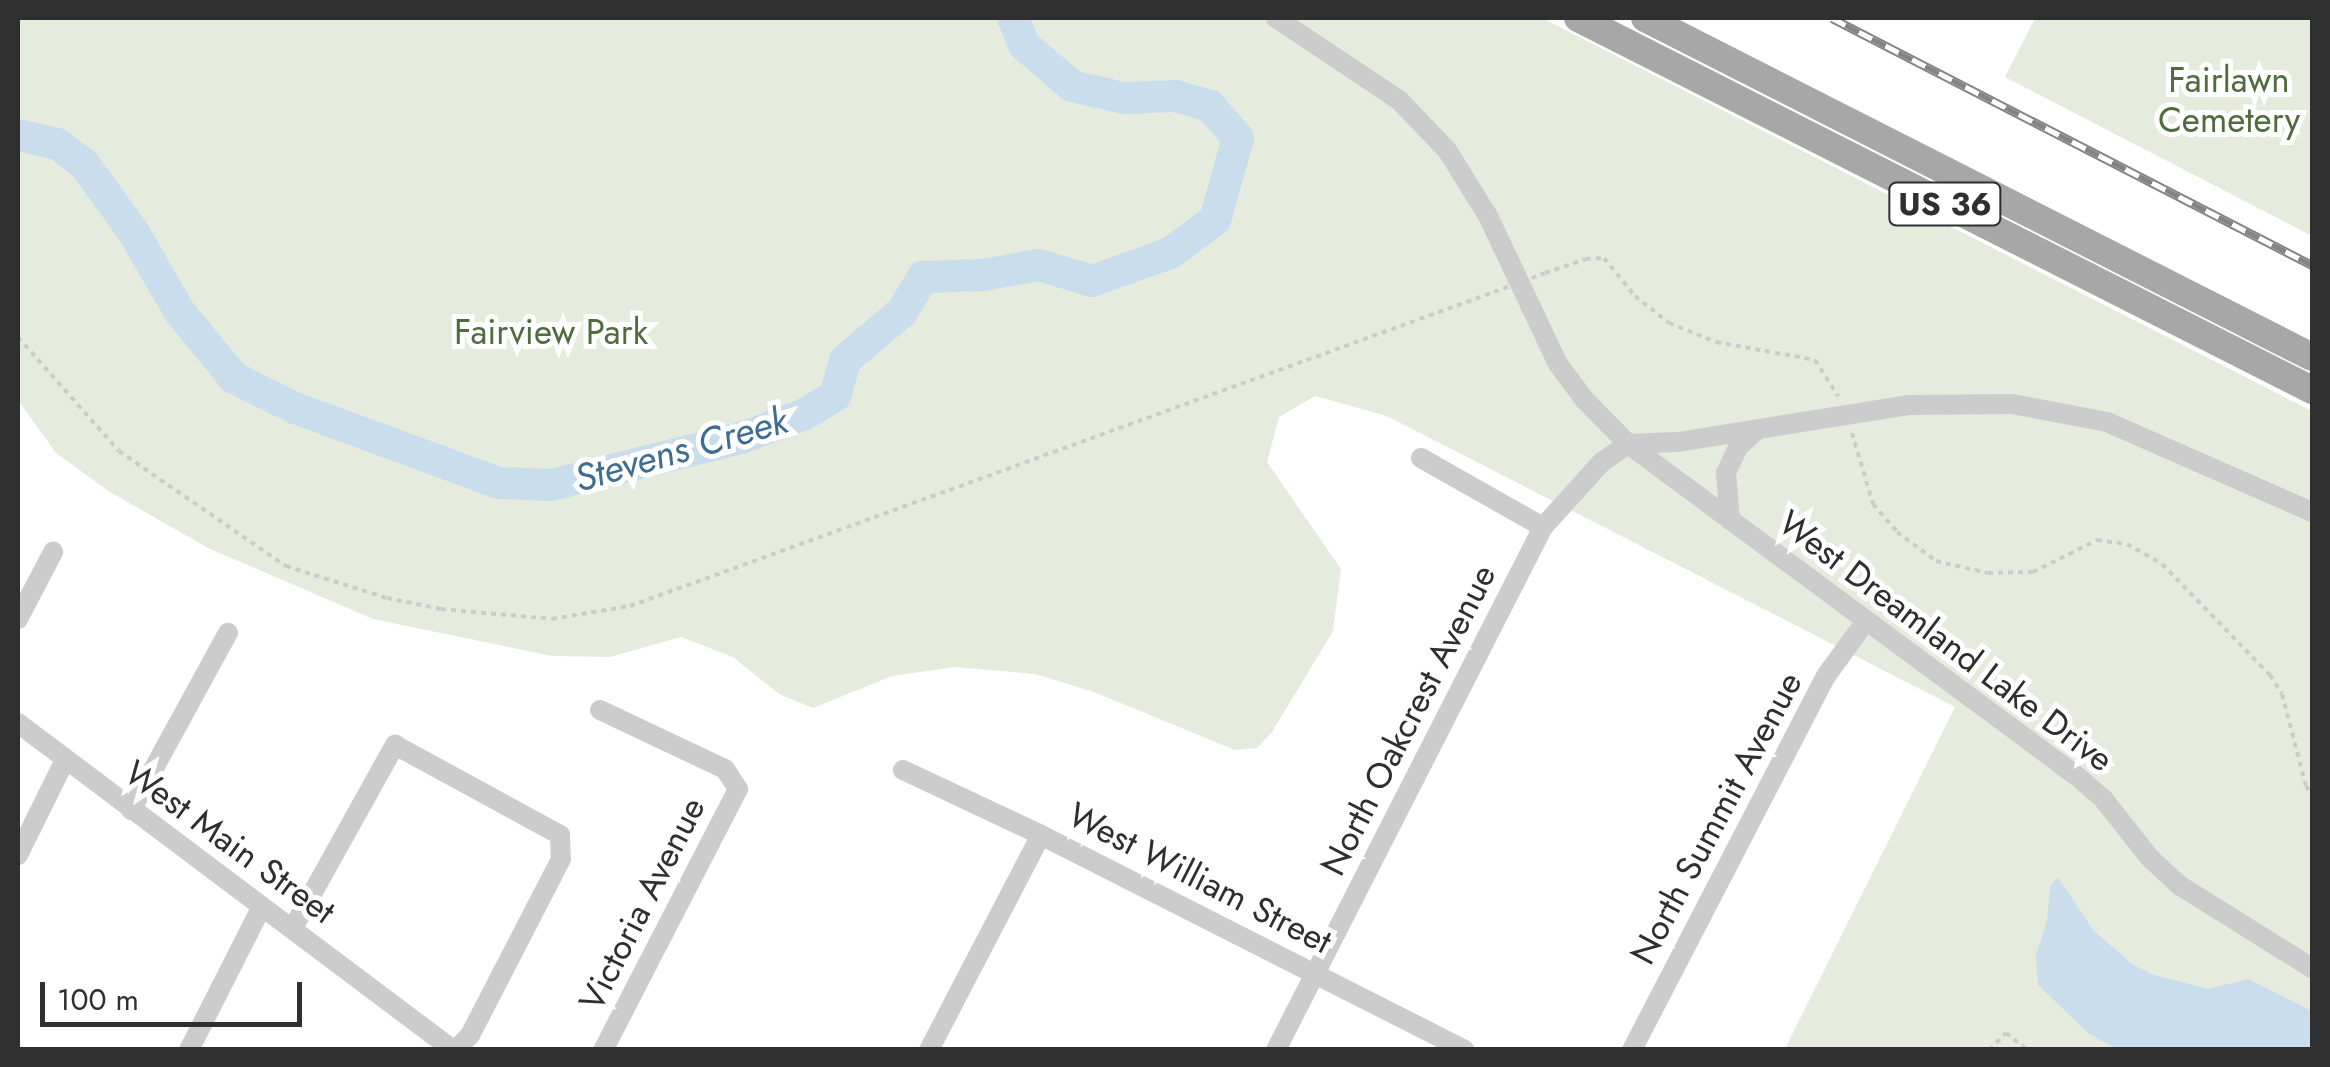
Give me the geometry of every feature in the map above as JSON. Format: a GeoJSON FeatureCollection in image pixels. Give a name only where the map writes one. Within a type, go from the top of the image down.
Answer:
{"type":"FeatureCollection","features":[{"type":"Feature","properties":{"kind":"main road","name":"US 36"},"geometry":{"type":"LineString","coordinates":[[1578,18],[2312,390]]}},
{"type":"Feature","properties":{"kind":"main road","name":"US 36"},"geometry":{"type":"LineString","coordinates":[[1645,18],[2312,357]]}},
{"type":"Feature","properties":{"kind":"street","name":"West Dreamland Lake Drive"},"geometry":{"type":"LineString","coordinates":[[1276,18],[1399,100],[1447,150],[1488,216],[1558,364],[1584,399],[1628,444],[2078,777],[2179,885],[2312,968]]}},
{"type":"Feature","properties":{"kind":"street"},"geometry":{"type":"LineString","coordinates":[[1628,444],[1678,442],[1845,412],[1962,402],[2065,411],[2192,456],[2312,512]]}},
{"type":"Feature","properties":{"kind":"street"},"geometry":{"type":"LineString","coordinates":[[1730,520],[1726,473],[1738,447],[1760,428]]}},
{"type":"Feature","properties":{"kind":"street","name":"North Oakcrest Avenue"},"geometry":{"type":"LineString","coordinates":[[1276,1050],[1543,527],[1602,462],[1628,444]]}},
{"type":"Feature","properties":{"kind":"street"},"geometry":{"type":"LineString","coordinates":[[1421,458],[1543,527]]}},
{"type":"Feature","properties":{"kind":"street"},"geometry":{"type":"LineString","coordinates":[[18,620],[52,552]]}},
{"type":"Feature","properties":{"kind":"street","name":"North Summit Avenue"},"geometry":{"type":"LineString","coordinates":[[1632,1050],[1826,676],[1866,622]]}},
{"type":"Feature","properties":{"kind":"street"},"geometry":{"type":"LineString","coordinates":[[131,810],[228,634]]}},
{"type":"Feature","properties":{"kind":"street","name":"Victoria Avenue"},"geometry":{"type":"LineString","coordinates":[[600,710],[725,769],[738,788],[603,1050]]}},
{"type":"Feature","properties":{"kind":"street","name":"West Main Street"},"geometry":{"type":"LineString","coordinates":[[18,724],[454,1050]]}},
{"type":"Feature","properties":{"kind":"street"},"geometry":{"type":"LineString","coordinates":[[293,928],[395,745],[560,835],[561,859],[470,1034],[454,1050]]}},
{"type":"Feature","properties":{"kind":"street"},"geometry":{"type":"LineString","coordinates":[[18,855],[65,760]]}},
{"type":"Feature","properties":{"kind":"street","name":"West William Street"},"geometry":{"type":"LineString","coordinates":[[902,770],[1041,834],[1465,1050]]}},
{"type":"Feature","properties":{"kind":"street"},"geometry":{"type":"LineString","coordinates":[[929,1050],[1041,834]]}},
{"type":"Feature","properties":{"kind":"street"},"geometry":{"type":"LineString","coordinates":[[189,1050],[262,906]]}},
{"type":"Feature","properties":{"kind":"path"},"geometry":{"type":"LineString","coordinates":[[18,337],[119,451],[286,566],[387,598],[441,609],[552,620],[630,606],[1545,273],[1586,259],[1604,258],[1635,296],[1669,322],[1716,342],[1815,360],[1830,378],[1845,412],[1873,504],[1897,532],[1936,560],[1988,573],[2033,572],[2097,540],[2127,544],[2162,564],[2270,674],[2282,694],[2312,796]]}},
{"type":"Feature","properties":{"kind":"path"},"geometry":{"type":"LineString","coordinates":[[1989,1050],[2006,1033],[2028,1050]]}},
{"type":"Feature","properties":{"kind":"green space","name":"Fairview Park"},"geometry":{"type":"Polygon","coordinates":[[[18,18],[1542,18],[2312,411],[2312,1049],[1785,1049],[1955,707],[1387,416],[1315,396],[1279,417],[1267,462],[1341,569],[1333,631],[1272,732],[1257,748],[1235,750],[1094,692],[1035,674],[955,667],[892,676],[813,708],[779,694],[733,657],[681,637],[610,657],[552,656],[373,619],[208,548],[110,492],[56,453],[18,400],[18,18]]]}},
{"type":"Feature","properties":{"kind":"green space","name":"Fairlawn Cemetery"},"geometry":{"type":"Polygon","coordinates":[[[2035,18],[2312,18],[2312,236],[2005,77],[2035,18]]]}},
{"type":"Feature","properties":{"kind":"water"},"geometry":{"type":"Polygon","coordinates":[[[2058,877],[2093,930],[2132,964],[2151,974],[2208,989],[2248,979],[2312,1011],[2312,1049],[2116,1049],[2088,1033],[2038,985],[2036,955],[2047,921],[2050,887],[2058,877]]]}},
{"type":"Feature","properties":{"kind":"waterway","name":"Stevens Creek"},"geometry":{"type":"LineString","coordinates":[[18,135],[58,144],[85,165],[134,233],[179,311],[234,378],[295,408],[499,483],[551,485],[741,438],[803,415],[835,396],[845,360],[902,312],[923,277],[983,275],[1039,265],[1092,281],[1170,253],[1215,220],[1238,138],[1210,106],[1176,96],[1124,98],[1072,86],[1024,45],[1013,18]]}},
{"type":"Feature","properties":{"kind":"railway"},"geometry":{"type":"LineString","coordinates":[[1832,18],[2312,265]]}}]}
